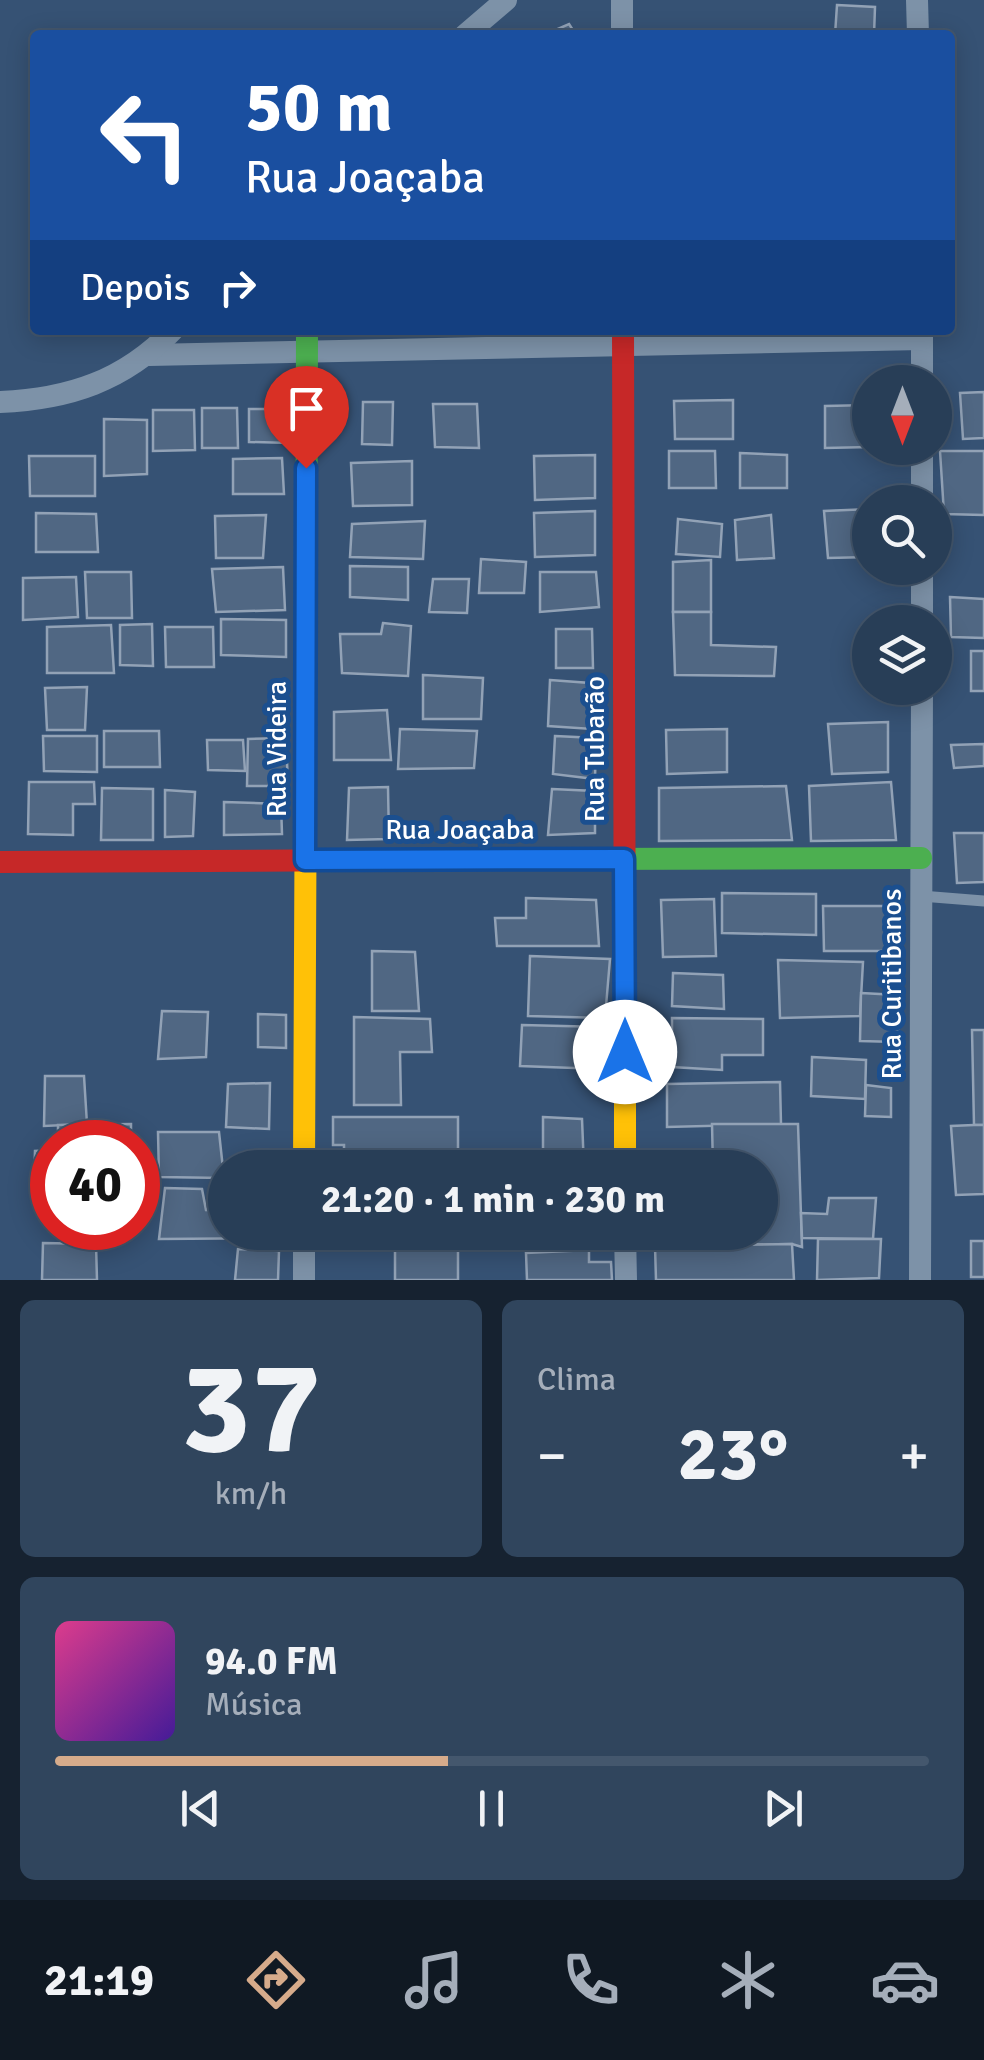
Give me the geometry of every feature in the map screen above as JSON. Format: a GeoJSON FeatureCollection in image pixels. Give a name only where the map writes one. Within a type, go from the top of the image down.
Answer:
{"type":"FeatureCollection","features":[{"type":"Feature","properties":{"kind":"street"},"geometry":{"type":"LineString","coordinates":[[471,30],[506,0]]}},
{"type":"Feature","properties":{"kind":"street"},"geometry":{"type":"LineString","coordinates":[[622,0],[622,30]]}},
{"type":"Feature","properties":{"kind":"street"},"geometry":{"type":"LineString","coordinates":[[918,0],[918,30]]}},
{"type":"Feature","properties":{"kind":"street"},"geometry":{"type":"LineString","coordinates":[[0,402],[43,400],[100,383],[149,354],[167,335]]}},
{"type":"Feature","properties":{"kind":"street"},"geometry":{"type":"LineString","coordinates":[[149,354],[307,341],[847,335]]}},
{"type":"Feature","properties":{"kind":"street"},"geometry":{"type":"LineString","coordinates":[[922,335],[922,365]]}},
{"type":"Feature","properties":{"kind":"street","name":"Rua Tubarão"},"geometry":{"type":"LineString","coordinates":[[623,338],[625,1150]]}},
{"type":"Feature","properties":{"kind":"street","name":"Rua Videira"},"geometry":{"type":"LineString","coordinates":[[304,1150],[307,341]]}},
{"type":"Feature","properties":{"kind":"street","name":"Rua Curitibanos"},"geometry":{"type":"LineString","coordinates":[[920,1280],[922,705]]}},
{"type":"Feature","properties":{"kind":"street","name":"Rua Joaçaba"},"geometry":{"type":"LineString","coordinates":[[0,862],[921,858]]}},
{"type":"Feature","properties":{"kind":"street"},"geometry":{"type":"LineString","coordinates":[[304,1250],[304,1280]]}},
{"type":"Feature","properties":{"kind":"street"},"geometry":{"type":"LineString","coordinates":[[626,1250],[626,1280]]}},
{"type":"Feature","properties":{"kind":"lane"},"geometry":{"type":"LineString","coordinates":[[921,896],[984,901]]}},
{"type":"Feature","properties":{"kind":"building"},"geometry":{"type":"Polygon","coordinates":[[[837,5],[875,7],[874,30],[835,30],[837,5]]]}},
{"type":"Feature","properties":{"kind":"building"},"geometry":{"type":"Polygon","coordinates":[[[984,392],[984,438],[963,439],[960,393],[984,392]]]}},
{"type":"Feature","properties":{"kind":"building"},"geometry":{"type":"Polygon","coordinates":[[[733,400],[733,439],[675,439],[674,401],[733,400]]]}},
{"type":"Feature","properties":{"kind":"building"},"geometry":{"type":"Polygon","coordinates":[[[363,402],[393,402],[392,445],[362,444],[363,402]]]}},
{"type":"Feature","properties":{"kind":"building"},"geometry":{"type":"Polygon","coordinates":[[[433,404],[477,404],[479,448],[435,447],[433,404]]]}},
{"type":"Feature","properties":{"kind":"building"},"geometry":{"type":"Polygon","coordinates":[[[852,405],[852,447],[825,448],[825,406],[852,405]]]}},
{"type":"Feature","properties":{"kind":"building"},"geometry":{"type":"Polygon","coordinates":[[[202,408],[237,408],[238,448],[202,448],[202,408]]]}},
{"type":"Feature","properties":{"kind":"building"},"geometry":{"type":"Polygon","coordinates":[[[249,409],[289,409],[291,443],[249,442],[249,409]]]}},
{"type":"Feature","properties":{"kind":"building"},"geometry":{"type":"Polygon","coordinates":[[[153,410],[194,410],[195,450],[153,451],[153,410]]]}},
{"type":"Feature","properties":{"kind":"building"},"geometry":{"type":"Polygon","coordinates":[[[104,419],[147,420],[147,474],[104,476],[104,419]]]}},
{"type":"Feature","properties":{"kind":"building"},"geometry":{"type":"Polygon","coordinates":[[[669,451],[715,451],[716,488],[669,488],[669,451]]]}},
{"type":"Feature","properties":{"kind":"building"},"geometry":{"type":"Polygon","coordinates":[[[952,451],[984,451],[984,515],[952,514],[952,485],[942,485],[941,465],[952,465],[952,451]]]}},
{"type":"Feature","properties":{"kind":"building"},"geometry":{"type":"Polygon","coordinates":[[[740,453],[787,455],[787,488],[740,488],[740,453]]]}},
{"type":"Feature","properties":{"kind":"building"},"geometry":{"type":"Polygon","coordinates":[[[595,455],[595,498],[535,500],[534,456],[595,455]]]}},
{"type":"Feature","properties":{"kind":"building"},"geometry":{"type":"Polygon","coordinates":[[[29,456],[95,456],[95,496],[30,496],[29,456]]]}},
{"type":"Feature","properties":{"kind":"building"},"geometry":{"type":"Polygon","coordinates":[[[282,458],[284,494],[233,494],[233,459],[282,458]]]}},
{"type":"Feature","properties":{"kind":"building"},"geometry":{"type":"Polygon","coordinates":[[[412,461],[412,505],[353,506],[351,463],[412,461]]]}},
{"type":"Feature","properties":{"kind":"building"},"geometry":{"type":"Polygon","coordinates":[[[852,510],[852,557],[828,558],[824,511],[852,510]]]}},
{"type":"Feature","properties":{"kind":"building"},"geometry":{"type":"Polygon","coordinates":[[[595,511],[595,555],[535,557],[534,513],[595,511]]]}},
{"type":"Feature","properties":{"kind":"building"},"geometry":{"type":"Polygon","coordinates":[[[36,513],[96,514],[98,552],[36,552],[36,513]]]}},
{"type":"Feature","properties":{"kind":"building"},"geometry":{"type":"Polygon","coordinates":[[[266,515],[263,558],[216,558],[215,516],[266,515]]]}},
{"type":"Feature","properties":{"kind":"building"},"geometry":{"type":"Polygon","coordinates":[[[771,515],[774,558],[737,560],[735,520],[771,515]]]}},
{"type":"Feature","properties":{"kind":"building"},"geometry":{"type":"Polygon","coordinates":[[[678,519],[722,524],[720,557],[676,554],[678,519]]]}},
{"type":"Feature","properties":{"kind":"building"},"geometry":{"type":"Polygon","coordinates":[[[425,521],[423,559],[350,557],[352,524],[425,521]]]}},
{"type":"Feature","properties":{"kind":"building"},"geometry":{"type":"Polygon","coordinates":[[[481,559],[526,562],[524,593],[479,593],[481,559]]]}},
{"type":"Feature","properties":{"kind":"building"},"geometry":{"type":"Polygon","coordinates":[[[711,560],[711,612],[673,612],[673,562],[711,560]]]}},
{"type":"Feature","properties":{"kind":"building"},"geometry":{"type":"Polygon","coordinates":[[[350,566],[408,567],[408,600],[350,597],[350,566]]]}},
{"type":"Feature","properties":{"kind":"building"},"geometry":{"type":"Polygon","coordinates":[[[283,567],[285,610],[216,612],[212,569],[283,567]]]}},
{"type":"Feature","properties":{"kind":"building"},"geometry":{"type":"Polygon","coordinates":[[[85,572],[131,572],[132,618],[87,618],[85,572]]]}},
{"type":"Feature","properties":{"kind":"building"},"geometry":{"type":"Polygon","coordinates":[[[540,572],[596,572],[599,607],[540,612],[540,572]]]}},
{"type":"Feature","properties":{"kind":"building"},"geometry":{"type":"Polygon","coordinates":[[[76,577],[78,617],[23,620],[23,578],[76,577]]]}},
{"type":"Feature","properties":{"kind":"building"},"geometry":{"type":"Polygon","coordinates":[[[433,579],[469,579],[467,613],[429,612],[433,579]]]}},
{"type":"Feature","properties":{"kind":"building"},"geometry":{"type":"Polygon","coordinates":[[[950,597],[984,599],[984,638],[952,637],[950,597]]]}},
{"type":"Feature","properties":{"kind":"building"},"geometry":{"type":"Polygon","coordinates":[[[673,612],[711,612],[711,645],[776,647],[774,676],[675,675],[673,612]]]}},
{"type":"Feature","properties":{"kind":"building"},"geometry":{"type":"Polygon","coordinates":[[[221,619],[286,620],[286,657],[221,655],[221,619]]]}},
{"type":"Feature","properties":{"kind":"building"},"geometry":{"type":"Polygon","coordinates":[[[383,623],[411,626],[408,676],[342,673],[340,634],[381,634],[383,623]]]}},
{"type":"Feature","properties":{"kind":"building"},"geometry":{"type":"Polygon","coordinates":[[[152,624],[153,666],[120,665],[120,625],[152,624]]]}},
{"type":"Feature","properties":{"kind":"building"},"geometry":{"type":"Polygon","coordinates":[[[111,625],[114,673],[47,673],[47,627],[111,625]]]}},
{"type":"Feature","properties":{"kind":"building"},"geometry":{"type":"Polygon","coordinates":[[[165,627],[213,627],[214,667],[166,667],[165,627]]]}},
{"type":"Feature","properties":{"kind":"building"},"geometry":{"type":"Polygon","coordinates":[[[556,629],[592,629],[593,668],[556,668],[556,629]]]}},
{"type":"Feature","properties":{"kind":"building"},"geometry":{"type":"Polygon","coordinates":[[[971,651],[984,651],[984,691],[971,691],[971,651]]]}},
{"type":"Feature","properties":{"kind":"building"},"geometry":{"type":"Polygon","coordinates":[[[423,675],[483,678],[481,719],[423,719],[423,675]]]}},
{"type":"Feature","properties":{"kind":"building"},"geometry":{"type":"Polygon","coordinates":[[[550,680],[590,683],[592,729],[548,726],[550,680]]]}},
{"type":"Feature","properties":{"kind":"building"},"geometry":{"type":"Polygon","coordinates":[[[87,687],[85,730],[47,730],[45,688],[87,687]]]}},
{"type":"Feature","properties":{"kind":"building"},"geometry":{"type":"Polygon","coordinates":[[[387,710],[391,760],[334,760],[334,712],[387,710]]]}},
{"type":"Feature","properties":{"kind":"building"},"geometry":{"type":"Polygon","coordinates":[[[888,722],[888,772],[832,774],[828,724],[888,722]]]}},
{"type":"Feature","properties":{"kind":"building"},"geometry":{"type":"Polygon","coordinates":[[[400,729],[477,731],[474,768],[398,769],[400,729]]]}},
{"type":"Feature","properties":{"kind":"building"},"geometry":{"type":"Polygon","coordinates":[[[727,729],[727,772],[667,774],[666,730],[727,729]]]}},
{"type":"Feature","properties":{"kind":"building"},"geometry":{"type":"Polygon","coordinates":[[[104,731],[159,731],[160,767],[104,767],[104,731]]]}},
{"type":"Feature","properties":{"kind":"building"},"geometry":{"type":"Polygon","coordinates":[[[43,736],[97,736],[97,772],[44,771],[43,736]]]}},
{"type":"Feature","properties":{"kind":"building"},"geometry":{"type":"Polygon","coordinates":[[[555,736],[596,738],[595,779],[553,774],[555,736]]]}},
{"type":"Feature","properties":{"kind":"building"},"geometry":{"type":"Polygon","coordinates":[[[286,738],[288,786],[247,786],[248,739],[286,738]]]}},
{"type":"Feature","properties":{"kind":"building"},"geometry":{"type":"Polygon","coordinates":[[[207,740],[243,740],[245,771],[208,770],[207,740]]]}},
{"type":"Feature","properties":{"kind":"building"},"geometry":{"type":"Polygon","coordinates":[[[984,744],[984,766],[954,768],[951,745],[984,744]]]}},
{"type":"Feature","properties":{"kind":"building"},"geometry":{"type":"Polygon","coordinates":[[[29,782],[94,782],[95,804],[73,804],[73,835],[28,834],[29,782]]]}},
{"type":"Feature","properties":{"kind":"building"},"geometry":{"type":"Polygon","coordinates":[[[891,782],[896,840],[811,841],[809,786],[891,782]]]}},
{"type":"Feature","properties":{"kind":"building"},"geometry":{"type":"Polygon","coordinates":[[[786,786],[792,840],[659,841],[659,788],[786,786]]]}},
{"type":"Feature","properties":{"kind":"building"},"geometry":{"type":"Polygon","coordinates":[[[388,787],[389,839],[347,840],[349,788],[388,787]]]}},
{"type":"Feature","properties":{"kind":"building"},"geometry":{"type":"Polygon","coordinates":[[[102,788],[153,789],[153,840],[101,840],[102,788]]]}},
{"type":"Feature","properties":{"kind":"building"},"geometry":{"type":"Polygon","coordinates":[[[552,789],[595,791],[595,833],[548,835],[552,789]]]}},
{"type":"Feature","properties":{"kind":"building"},"geometry":{"type":"Polygon","coordinates":[[[165,790],[195,792],[193,836],[165,837],[165,790]]]}},
{"type":"Feature","properties":{"kind":"building"},"geometry":{"type":"Polygon","coordinates":[[[224,802],[281,804],[282,834],[224,835],[224,802]]]}},
{"type":"Feature","properties":{"kind":"building"},"geometry":{"type":"Polygon","coordinates":[[[954,833],[984,833],[984,882],[957,883],[954,833]]]}},
{"type":"Feature","properties":{"kind":"building"},"geometry":{"type":"Polygon","coordinates":[[[722,893],[816,894],[816,935],[722,933],[722,893]]]}},
{"type":"Feature","properties":{"kind":"building"},"geometry":{"type":"Polygon","coordinates":[[[526,898],[596,900],[599,946],[497,946],[495,918],[526,918],[526,898]]]}},
{"type":"Feature","properties":{"kind":"building"},"geometry":{"type":"Polygon","coordinates":[[[714,899],[716,956],[663,957],[661,900],[714,899]]]}},
{"type":"Feature","properties":{"kind":"building"},"geometry":{"type":"Polygon","coordinates":[[[823,906],[888,906],[887,951],[824,951],[823,906]]]}},
{"type":"Feature","properties":{"kind":"building"},"geometry":{"type":"Polygon","coordinates":[[[372,951],[415,952],[419,1011],[372,1011],[372,951]]]}},
{"type":"Feature","properties":{"kind":"building"},"geometry":{"type":"Polygon","coordinates":[[[530,956],[610,959],[605,1018],[528,1016],[530,956]]]}},
{"type":"Feature","properties":{"kind":"building"},"geometry":{"type":"Polygon","coordinates":[[[778,960],[863,962],[860,1016],[780,1018],[778,960]]]}},
{"type":"Feature","properties":{"kind":"building"},"geometry":{"type":"Polygon","coordinates":[[[673,973],[723,975],[724,1009],[672,1006],[673,973]]]}},
{"type":"Feature","properties":{"kind":"building"},"geometry":{"type":"Polygon","coordinates":[[[861,993],[898,995],[898,1042],[860,1041],[861,993]]]}},
{"type":"Feature","properties":{"kind":"building"},"geometry":{"type":"Polygon","coordinates":[[[162,1011],[208,1012],[206,1057],[158,1059],[162,1011]]]}},
{"type":"Feature","properties":{"kind":"building"},"geometry":{"type":"Polygon","coordinates":[[[258,1014],[286,1015],[286,1048],[258,1047],[258,1014]]]}},
{"type":"Feature","properties":{"kind":"building"},"geometry":{"type":"Polygon","coordinates":[[[354,1017],[430,1019],[432,1052],[400,1052],[401,1105],[354,1105],[354,1017]]]}},
{"type":"Feature","properties":{"kind":"building"},"geometry":{"type":"Polygon","coordinates":[[[672,1018],[763,1019],[763,1055],[722,1055],[722,1070],[672,1067],[672,1018]]]}},
{"type":"Feature","properties":{"kind":"building"},"geometry":{"type":"Polygon","coordinates":[[[522,1025],[603,1027],[601,1069],[520,1066],[522,1025]]]}},
{"type":"Feature","properties":{"kind":"building"},"geometry":{"type":"Polygon","coordinates":[[[972,1030],[984,1030],[984,1125],[974,1125],[972,1030]]]}},
{"type":"Feature","properties":{"kind":"building"},"geometry":{"type":"Polygon","coordinates":[[[812,1057],[866,1060],[865,1099],[811,1096],[812,1057]]]}},
{"type":"Feature","properties":{"kind":"building"},"geometry":{"type":"Polygon","coordinates":[[[45,1076],[84,1076],[87,1120],[44,1120],[45,1076]]]}},
{"type":"Feature","properties":{"kind":"building"},"geometry":{"type":"Polygon","coordinates":[[[780,1082],[781,1124],[667,1127],[667,1084],[780,1082]]]}},
{"type":"Feature","properties":{"kind":"building"},"geometry":{"type":"Polygon","coordinates":[[[270,1083],[269,1129],[226,1127],[228,1084],[270,1083]]]}},
{"type":"Feature","properties":{"kind":"building"},"geometry":{"type":"Polygon","coordinates":[[[866,1085],[891,1088],[891,1117],[865,1116],[866,1085]]]}},
{"type":"Feature","properties":{"kind":"building"},"geometry":{"type":"Polygon","coordinates":[[[333,1117],[458,1117],[458,1150],[344,1150],[344,1145],[333,1145],[333,1117]]]}},
{"type":"Feature","properties":{"kind":"building"},"geometry":{"type":"Polygon","coordinates":[[[543,1117],[582,1119],[583,1150],[543,1150],[543,1117]]]}},
{"type":"Feature","properties":{"kind":"building"},"geometry":{"type":"Polygon","coordinates":[[[712,1124],[798,1124],[802,1247],[778,1244],[778,1150],[713,1150],[712,1124]]]}},
{"type":"Feature","properties":{"kind":"building"},"geometry":{"type":"Polygon","coordinates":[[[984,1125],[984,1194],[956,1195],[951,1126],[984,1125]]]}},
{"type":"Feature","properties":{"kind":"building"},"geometry":{"type":"Polygon","coordinates":[[[160,1132],[219,1132],[221,1150],[208,1150],[208,1178],[160,1177],[160,1132]]]}},
{"type":"Feature","properties":{"kind":"building"},"geometry":{"type":"Polygon","coordinates":[[[165,1188],[202,1189],[208,1210],[208,1239],[160,1239],[165,1188]]]}},
{"type":"Feature","properties":{"kind":"building"},"geometry":{"type":"Polygon","coordinates":[[[829,1198],[876,1198],[873,1239],[802,1238],[801,1213],[827,1214],[829,1198]]]}},
{"type":"Feature","properties":{"kind":"building"},"geometry":{"type":"Polygon","coordinates":[[[818,1239],[881,1239],[879,1278],[817,1280],[818,1239]]]}},
{"type":"Feature","properties":{"kind":"building"},"geometry":{"type":"Polygon","coordinates":[[[971,1241],[984,1241],[984,1277],[971,1277],[971,1241]]]}},
{"type":"Feature","properties":{"kind":"building"},"geometry":{"type":"Polygon","coordinates":[[[778,1244],[792,1244],[794,1280],[656,1280],[655,1250],[778,1250],[778,1244]]]}},
{"type":"Feature","properties":{"kind":"building"},"geometry":{"type":"Polygon","coordinates":[[[43,1250],[96,1250],[97,1280],[42,1280],[43,1250]]]}},
{"type":"Feature","properties":{"kind":"building"},"geometry":{"type":"Polygon","coordinates":[[[238,1250],[279,1251],[278,1280],[235,1280],[238,1250]]]}},
{"type":"Feature","properties":{"kind":"building"},"geometry":{"type":"Polygon","coordinates":[[[395,1250],[458,1250],[458,1280],[395,1280],[395,1250]]]}},
{"type":"Feature","properties":{"kind":"building"},"geometry":{"type":"Polygon","coordinates":[[[589,1250],[589,1262],[611,1262],[612,1280],[527,1280],[526,1253],[589,1250]]]}},
{"type":"Feature","properties":{"kind":"traffic: fast"},"geometry":{"type":"LineString","coordinates":[[306,744],[307,335]]}},
{"type":"Feature","properties":{"kind":"traffic: fast"},"geometry":{"type":"LineString","coordinates":[[579,859],[921,858]]}},
{"type":"Feature","properties":{"kind":"traffic: slow"},"geometry":{"type":"LineString","coordinates":[[304,1150],[306,744]]}},
{"type":"Feature","properties":{"kind":"traffic: slow"},"geometry":{"type":"LineString","coordinates":[[625,1022],[625,1150]]}},
{"type":"Feature","properties":{"kind":"traffic: jam"},"geometry":{"type":"LineString","coordinates":[[623,335],[625,1022]]}},
{"type":"Feature","properties":{"kind":"traffic: jam"},"geometry":{"type":"LineString","coordinates":[[0,862],[579,859]]}},
{"type":"Feature","properties":{"kind":"route"},"geometry":{"type":"LineString","coordinates":[[306,468],[305,860],[624,859],[625,1052]]}}]}
